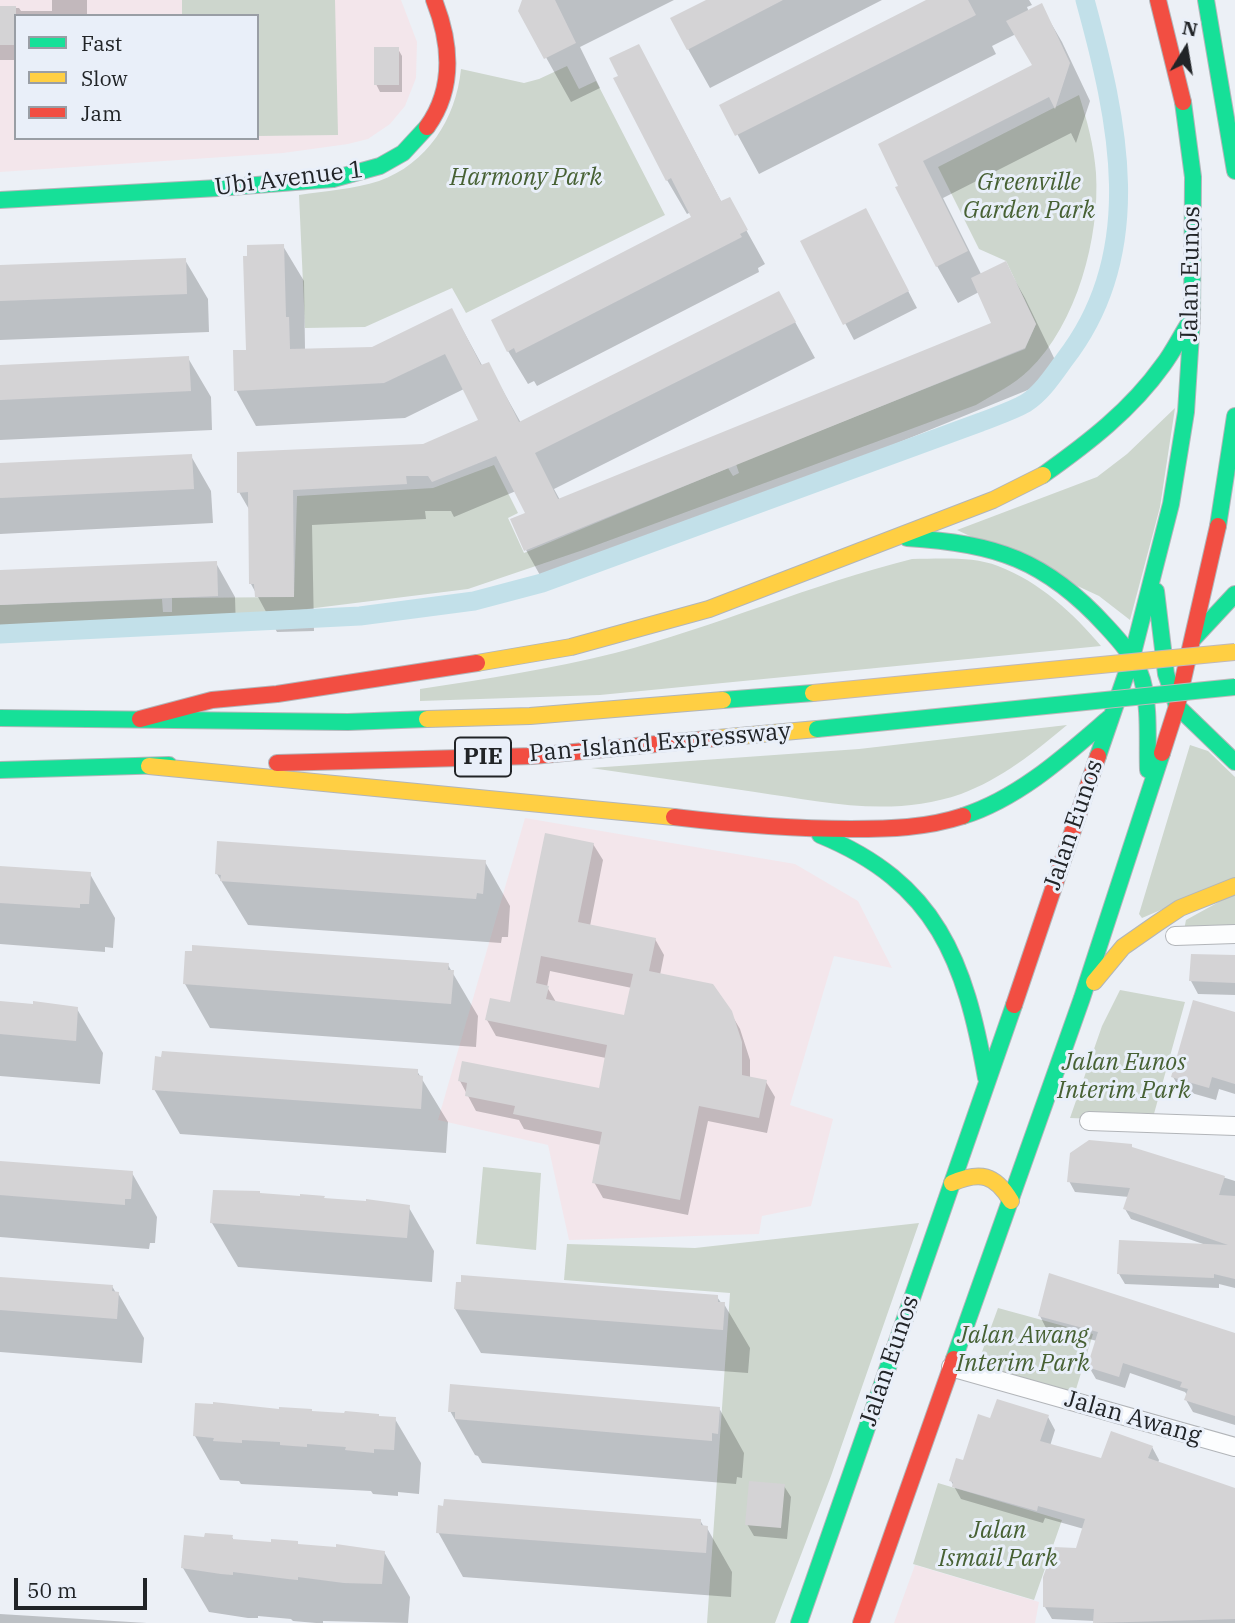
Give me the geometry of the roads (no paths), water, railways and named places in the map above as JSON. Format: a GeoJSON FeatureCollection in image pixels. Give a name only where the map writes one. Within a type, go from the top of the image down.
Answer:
{"type":"FeatureCollection","features":[{"type":"Feature","properties":{"kind":"main road","name":"Ubi Avenue 1"},"geometry":{"type":"LineString","coordinates":[[0,200],[291,183],[353,174],[379,166],[401,154],[418,139],[434,119],[443,98],[449,73],[449,53],[445,28],[434,0]]}},
{"type":"Feature","properties":{"kind":"main road","name":"Jalan Eunos"},"geometry":{"type":"LineString","coordinates":[[799,1623],[1132,657],[1171,504],[1186,412],[1192,319],[1193,177],[1181,90],[1158,0]]}},
{"type":"Feature","properties":{"kind":"main road"},"geometry":{"type":"LineString","coordinates":[[1206,0],[1235,171]]}},
{"type":"Feature","properties":{"kind":"main road"},"geometry":{"type":"LineString","coordinates":[[141,719],[212,700],[277,694],[571,647],[709,609],[993,500],[1042,475],[1087,444],[1128,407],[1163,365],[1192,319]]}},
{"type":"Feature","properties":{"kind":"main road"},"geometry":{"type":"LineString","coordinates":[[861,1623],[1082,998],[1177,706],[1221,514],[1235,416]]}},
{"type":"Feature","properties":{"kind":"main road"},"geometry":{"type":"LineString","coordinates":[[895,538],[964,542],[1001,550],[1034,566],[1075,592],[1132,657],[1142,678],[1149,792]]}},
{"type":"Feature","properties":{"kind":"main road"},"geometry":{"type":"LineString","coordinates":[[1154,571],[1166,674],[1177,706],[1235,762]]}},
{"type":"Feature","properties":{"kind":"main road"},"geometry":{"type":"LineString","coordinates":[[149,766],[235,777],[500,799],[809,830],[889,829],[945,822],[997,803],[1052,766],[1110,717],[1183,626],[1209,571]]}},
{"type":"Feature","properties":{"kind":"main road"},"geometry":{"type":"LineString","coordinates":[[1088,783],[1194,637],[1235,594]]}},
{"type":"Feature","properties":{"kind":"main road","name":"Pan-Island Expressway"},"geometry":{"type":"LineString","coordinates":[[0,718],[348,722],[530,716],[813,693],[1235,652]]}},
{"type":"Feature","properties":{"kind":"main road","name":"Pan-Island Expressway"},"geometry":{"type":"LineString","coordinates":[[0,770],[533,756],[1235,687]]}},
{"type":"Feature","properties":{"kind":"main road"},"geometry":{"type":"LineString","coordinates":[[809,830],[859,852],[897,881],[931,915],[960,971],[978,1033],[987,1083]]}},
{"type":"Feature","properties":{"kind":"main road"},"geometry":{"type":"LineString","coordinates":[[1082,998],[1123,947],[1180,908],[1235,886]]}},
{"type":"Feature","properties":{"kind":"main road"},"geometry":{"type":"LineString","coordinates":[[952,1183],[966,1177],[988,1176],[1003,1187],[1011,1200]]}},
{"type":"Feature","properties":{"kind":"street"},"geometry":{"type":"LineString","coordinates":[[1175,936],[1235,934]]}},
{"type":"Feature","properties":{"kind":"street"},"geometry":{"type":"LineString","coordinates":[[1089,1121],[1235,1126]]}},
{"type":"Feature","properties":{"kind":"street","name":"Jalan Awang"},"geometry":{"type":"LineString","coordinates":[[951,1367],[1235,1447]]}},
{"type":"Feature","properties":{"kind":"waterway"},"geometry":{"type":"LineString","coordinates":[[0,634],[360,616],[474,601],[542,583],[981,422],[1026,403],[1052,377],[1091,318],[1108,275],[1117,230],[1115,138],[1097,45],[1085,0]]}},
{"type":"Feature","properties":{"kind":"park label","name":"Harmony Park"},"geometry":{"type":"Point","coordinates":[526,178]}},
{"type":"Feature","properties":{"kind":"park label","name":"Greenville Garden Park"},"geometry":{"type":"Point","coordinates":[1029,197]}},
{"type":"Feature","properties":{"kind":"park label","name":"Jalan Eunos Interim Park"},"geometry":{"type":"Point","coordinates":[1124,1077]}},
{"type":"Feature","properties":{"kind":"park label","name":"Jalan Awang Interim Park"},"geometry":{"type":"Point","coordinates":[1023,1350]}},
{"type":"Feature","properties":{"kind":"park label","name":"Jalan Ismail Park"},"geometry":{"type":"Point","coordinates":[998,1545]}}]}
